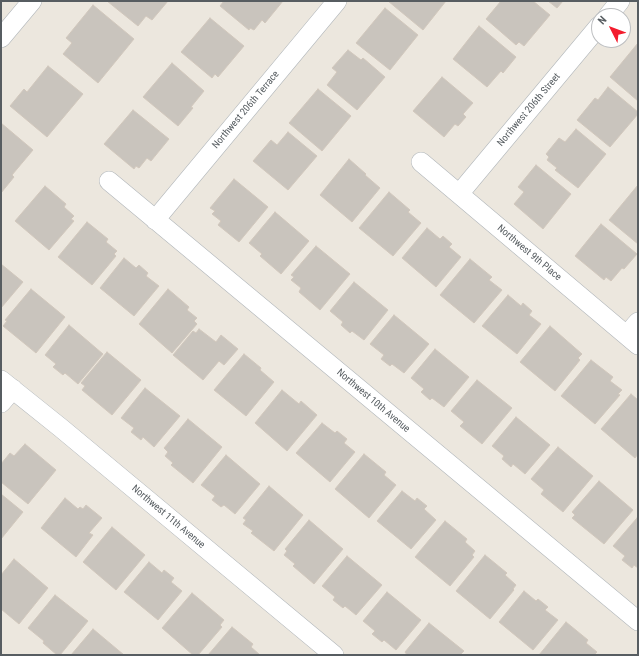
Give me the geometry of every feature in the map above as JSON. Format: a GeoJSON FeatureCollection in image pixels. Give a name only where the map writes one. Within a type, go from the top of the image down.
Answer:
{"type":"FeatureCollection","features":[{"type":"Feature","properties":{"kind":"street"},"geometry":{"type":"LineString","coordinates":[[1,38],[32,1]]}},
{"type":"Feature","properties":{"kind":"street","name":"Northwest 206th Terrace"},"geometry":{"type":"LineString","coordinates":[[155,220],[336,1]]}},
{"type":"Feature","properties":{"kind":"street","name":"Northwest 206th Street"},"geometry":{"type":"LineString","coordinates":[[459,194],[591,36]]}},
{"type":"Feature","properties":{"kind":"street","name":"Northwest 9th Place"},"geometry":{"type":"LineString","coordinates":[[421,162],[634,334]]}},
{"type":"Feature","properties":{"kind":"street","name":"Northwest 10th Avenue"},"geometry":{"type":"LineString","coordinates":[[109,181],[638,621]]}},
{"type":"Feature","properties":{"kind":"street","name":"Northwest 11th Avenue"},"geometry":{"type":"LineString","coordinates":[[5,391],[61,428],[334,655]]}},
{"type":"Feature","properties":{"kind":"building"},"geometry":{"type":"Polygon","coordinates":[[[107,1],[168,1],[152,20],[146,16],[138,26],[107,1]]]}},
{"type":"Feature","properties":{"kind":"building"},"geometry":{"type":"Polygon","coordinates":[[[224,1],[283,1],[265,23],[262,20],[254,30],[250,28],[249,30],[220,6],[224,1]]]}},
{"type":"Feature","properties":{"kind":"building"},"geometry":{"type":"Polygon","coordinates":[[[388,1],[446,1],[423,30],[388,1]]]}},
{"type":"Feature","properties":{"kind":"building"},"geometry":{"type":"Polygon","coordinates":[[[501,1],[533,1],[550,15],[524,46],[519,42],[516,45],[486,19],[501,1]]]}},
{"type":"Feature","properties":{"kind":"building"},"geometry":{"type":"Polygon","coordinates":[[[548,1],[563,1],[557,8],[548,1]]]}},
{"type":"Feature","properties":{"kind":"building"},"geometry":{"type":"Polygon","coordinates":[[[93,5],[134,39],[98,83],[63,54],[72,43],[66,38],[93,5]]]}},
{"type":"Feature","properties":{"kind":"building"},"geometry":{"type":"Polygon","coordinates":[[[385,8],[418,35],[390,70],[356,43],[385,8]]]}},
{"type":"Feature","properties":{"kind":"building"},"geometry":{"type":"Polygon","coordinates":[[[210,18],[244,46],[218,77],[215,74],[212,78],[181,52],[210,18]]]}},
{"type":"Feature","properties":{"kind":"building"},"geometry":{"type":"Polygon","coordinates":[[[479,26],[516,57],[503,73],[501,71],[487,87],[453,59],[479,26]]]}},
{"type":"Feature","properties":{"kind":"building"},"geometry":{"type":"Polygon","coordinates":[[[638,43],[638,101],[610,77],[638,43]]]}},
{"type":"Feature","properties":{"kind":"building"},"geometry":{"type":"Polygon","coordinates":[[[348,50],[361,60],[363,58],[385,77],[357,110],[327,85],[337,72],[332,68],[348,50]]]}},
{"type":"Feature","properties":{"kind":"building"},"geometry":{"type":"Polygon","coordinates":[[[172,63],[204,91],[191,107],[193,108],[178,126],[143,97],[172,63]]]}},
{"type":"Feature","properties":{"kind":"building"},"geometry":{"type":"Polygon","coordinates":[[[48,66],[83,94],[47,137],[10,106],[24,89],[27,92],[48,66]]]}},
{"type":"Feature","properties":{"kind":"building"},"geometry":{"type":"Polygon","coordinates":[[[442,77],[473,103],[463,114],[466,117],[458,126],[455,124],[444,137],[413,111],[442,77]]]}},
{"type":"Feature","properties":{"kind":"building"},"geometry":{"type":"Polygon","coordinates":[[[608,87],[638,112],[638,114],[610,147],[577,120],[595,98],[598,100],[608,87]]]}},
{"type":"Feature","properties":{"kind":"building"},"geometry":{"type":"Polygon","coordinates":[[[318,89],[351,116],[322,151],[289,123],[318,89]]]}},
{"type":"Feature","properties":{"kind":"building"},"geometry":{"type":"Polygon","coordinates":[[[133,110],[169,139],[151,161],[147,158],[139,168],[136,166],[134,169],[104,144],[133,110]]]}},
{"type":"Feature","properties":{"kind":"building"},"geometry":{"type":"Polygon","coordinates":[[[1,123],[33,150],[12,175],[14,177],[1,193],[1,123]]]}},
{"type":"Feature","properties":{"kind":"building"},"geometry":{"type":"Polygon","coordinates":[[[576,129],[606,154],[578,188],[555,170],[557,168],[547,160],[549,157],[546,154],[559,138],[565,142],[576,129]]]}},
{"type":"Feature","properties":{"kind":"building"},"geometry":{"type":"Polygon","coordinates":[[[288,132],[317,156],[288,190],[253,161],[271,140],[277,145],[288,132]]]}},
{"type":"Feature","properties":{"kind":"building"},"geometry":{"type":"Polygon","coordinates":[[[349,159],[380,188],[352,222],[320,195],[349,159]]]}},
{"type":"Feature","properties":{"kind":"building"},"geometry":{"type":"Polygon","coordinates":[[[536,165],[571,194],[543,229],[514,204],[524,192],[518,187],[536,165]]]}},
{"type":"Feature","properties":{"kind":"building"},"geometry":{"type":"Polygon","coordinates":[[[234,179],[268,207],[239,242],[218,225],[221,221],[212,214],[215,211],[210,208],[234,179]]]}},
{"type":"Feature","properties":{"kind":"building"},"geometry":{"type":"Polygon","coordinates":[[[638,185],[638,244],[609,220],[638,185]]]}},
{"type":"Feature","properties":{"kind":"building"},"geometry":{"type":"Polygon","coordinates":[[[45,186],[66,204],[64,207],[74,216],[71,219],[74,221],[49,250],[15,221],[45,186]]]}},
{"type":"Feature","properties":{"kind":"building"},"geometry":{"type":"Polygon","coordinates":[[[389,192],[410,210],[408,212],[421,223],[393,256],[359,228],[389,192]]]}},
{"type":"Feature","properties":{"kind":"building"},"geometry":{"type":"Polygon","coordinates":[[[275,212],[309,241],[281,274],[260,256],[262,254],[249,243],[275,212]]]}},
{"type":"Feature","properties":{"kind":"building"},"geometry":{"type":"Polygon","coordinates":[[[87,222],[108,239],[106,242],[117,251],[114,254],[116,256],[92,285],[58,257],[87,222]]]}},
{"type":"Feature","properties":{"kind":"building"},"geometry":{"type":"Polygon","coordinates":[[[601,224],[637,254],[611,281],[606,277],[604,280],[575,256],[601,224]]]}},
{"type":"Feature","properties":{"kind":"building"},"geometry":{"type":"Polygon","coordinates":[[[427,228],[440,239],[443,236],[452,244],[449,247],[461,257],[436,287],[402,258],[427,228]]]}},
{"type":"Feature","properties":{"kind":"building"},"geometry":{"type":"Polygon","coordinates":[[[316,246],[350,274],[320,310],[299,292],[301,288],[291,280],[294,277],[291,275],[316,246]]]}},
{"type":"Feature","properties":{"kind":"building"},"geometry":{"type":"Polygon","coordinates":[[[124,258],[136,268],[139,265],[148,273],[146,276],[159,286],[134,316],[100,288],[124,258]]]}},
{"type":"Feature","properties":{"kind":"building"},"geometry":{"type":"Polygon","coordinates":[[[470,259],[492,277],[489,280],[502,290],[474,323],[440,295],[470,259]]]}},
{"type":"Feature","properties":{"kind":"building"},"geometry":{"type":"Polygon","coordinates":[[[1,264],[23,282],[1,308],[1,264]]]}},
{"type":"Feature","properties":{"kind":"building"},"geometry":{"type":"Polygon","coordinates":[[[354,282],[388,310],[364,340],[352,331],[350,333],[341,325],[343,322],[330,311],[354,282]]]}},
{"type":"Feature","properties":{"kind":"building"},"geometry":{"type":"Polygon","coordinates":[[[31,289],[65,317],[36,353],[3,326],[7,321],[5,320],[31,289]]]}},
{"type":"Feature","properties":{"kind":"building"},"geometry":{"type":"Polygon","coordinates":[[[168,289],[189,307],[187,310],[197,318],[194,321],[197,324],[172,353],[139,324],[168,289]]]}},
{"type":"Feature","properties":{"kind":"building"},"geometry":{"type":"Polygon","coordinates":[[[508,295],[521,306],[523,303],[532,311],[529,315],[541,324],[517,354],[482,326],[508,295]]]}},
{"type":"Feature","properties":{"kind":"building"},"geometry":{"type":"Polygon","coordinates":[[[394,315],[429,344],[404,373],[392,364],[390,366],[381,359],[384,355],[370,344],[394,315]]]}},
{"type":"Feature","properties":{"kind":"building"},"geometry":{"type":"Polygon","coordinates":[[[69,325],[103,354],[78,384],[65,373],[63,375],[53,367],[56,364],[45,355],[69,325]]]}},
{"type":"Feature","properties":{"kind":"building"},"geometry":{"type":"Polygon","coordinates":[[[550,326],[582,354],[578,358],[580,360],[555,391],[520,362],[550,326]]]}},
{"type":"Feature","properties":{"kind":"building"},"geometry":{"type":"Polygon","coordinates":[[[199,329],[216,342],[221,335],[238,349],[224,365],[219,361],[203,380],[173,355],[193,331],[196,333],[199,329]]]}},
{"type":"Feature","properties":{"kind":"building"},"geometry":{"type":"Polygon","coordinates":[[[435,349],[469,377],[444,407],[432,398],[430,400],[421,392],[424,389],[411,378],[435,349]]]}},
{"type":"Feature","properties":{"kind":"building"},"geometry":{"type":"Polygon","coordinates":[[[107,352],[141,380],[112,415],[82,390],[85,386],[81,383],[107,352]]]}},
{"type":"Feature","properties":{"kind":"building"},"geometry":{"type":"Polygon","coordinates":[[[244,354],[261,368],[260,370],[274,382],[246,416],[214,390],[244,354]]]}},
{"type":"Feature","properties":{"kind":"building"},"geometry":{"type":"Polygon","coordinates":[[[591,360],[613,377],[610,381],[622,390],[618,394],[620,395],[595,424],[561,396],[591,360]]]}},
{"type":"Feature","properties":{"kind":"building"},"geometry":{"type":"Polygon","coordinates":[[[477,380],[512,408],[482,444],[460,426],[464,422],[451,411],[477,380]]]}},
{"type":"Feature","properties":{"kind":"building"},"geometry":{"type":"Polygon","coordinates":[[[145,388],[180,416],[154,447],[143,437],[141,440],[131,432],[134,428],[121,418],[145,388]]]}},
{"type":"Feature","properties":{"kind":"building"},"geometry":{"type":"Polygon","coordinates":[[[282,390],[299,404],[301,401],[317,415],[287,451],[255,423],[282,390]]]}},
{"type":"Feature","properties":{"kind":"building"},"geometry":{"type":"Polygon","coordinates":[[[631,394],[638,400],[638,454],[635,458],[601,429],[631,394]]]}},
{"type":"Feature","properties":{"kind":"building"},"geometry":{"type":"Polygon","coordinates":[[[516,417],[550,445],[525,474],[513,464],[511,467],[502,459],[504,456],[492,446],[516,417]]]}},
{"type":"Feature","properties":{"kind":"building"},"geometry":{"type":"Polygon","coordinates":[[[188,419],[222,447],[193,483],[171,465],[173,463],[165,456],[168,452],[164,448],[188,419]]]}},
{"type":"Feature","properties":{"kind":"building"},"geometry":{"type":"Polygon","coordinates":[[[322,423],[335,433],[337,431],[347,439],[344,443],[355,452],[330,482],[296,453],[322,423]]]}},
{"type":"Feature","properties":{"kind":"building"},"geometry":{"type":"Polygon","coordinates":[[[25,444],[56,470],[28,504],[1,482],[1,464],[10,453],[14,456],[25,444]]]}},
{"type":"Feature","properties":{"kind":"building"},"geometry":{"type":"Polygon","coordinates":[[[558,447],[593,476],[563,512],[541,494],[544,490],[531,479],[558,447]]]}},
{"type":"Feature","properties":{"kind":"building"},"geometry":{"type":"Polygon","coordinates":[[[364,454],[386,472],[384,475],[396,485],[369,518],[335,489],[364,454]]]}},
{"type":"Feature","properties":{"kind":"building"},"geometry":{"type":"Polygon","coordinates":[[[226,455],[260,484],[235,514],[224,505],[221,507],[212,500],[215,496],[201,485],[226,455]]]}},
{"type":"Feature","properties":{"kind":"building"},"geometry":{"type":"Polygon","coordinates":[[[599,481],[633,510],[604,544],[572,518],[575,515],[572,512],[599,481]]]}},
{"type":"Feature","properties":{"kind":"building"},"geometry":{"type":"Polygon","coordinates":[[[269,486],[303,515],[274,551],[251,533],[253,531],[243,524],[246,520],[243,518],[269,486]]]}},
{"type":"Feature","properties":{"kind":"building"},"geometry":{"type":"Polygon","coordinates":[[[402,491],[415,501],[417,498],[427,506],[424,509],[436,520],[411,549],[377,521],[402,491]]]}},
{"type":"Feature","properties":{"kind":"building"},"geometry":{"type":"Polygon","coordinates":[[[1,494],[23,512],[1,539],[1,494]]]}},
{"type":"Feature","properties":{"kind":"building"},"geometry":{"type":"Polygon","coordinates":[[[65,498],[78,509],[80,507],[83,509],[86,505],[102,518],[89,533],[93,535],[76,557],[41,528],[65,498]]]}},
{"type":"Feature","properties":{"kind":"building"},"geometry":{"type":"Polygon","coordinates":[[[637,518],[638,568],[634,565],[632,568],[622,560],[625,556],[613,546],[637,518]]]}},
{"type":"Feature","properties":{"kind":"building"},"geometry":{"type":"Polygon","coordinates":[[[309,520],[343,549],[314,584],[293,566],[295,564],[284,555],[287,551],[285,549],[309,520]]]}},
{"type":"Feature","properties":{"kind":"building"},"geometry":{"type":"Polygon","coordinates":[[[445,521],[467,539],[465,542],[475,551],[472,555],[474,557],[450,586],[415,557],[445,521]]]}},
{"type":"Feature","properties":{"kind":"building"},"geometry":{"type":"Polygon","coordinates":[[[112,527],[145,555],[116,590],[83,562],[112,527]]]}},
{"type":"Feature","properties":{"kind":"building"},"geometry":{"type":"Polygon","coordinates":[[[485,555],[507,573],[505,575],[516,585],[513,589],[514,590],[490,619],[456,591],[485,555]]]}},
{"type":"Feature","properties":{"kind":"building"},"geometry":{"type":"Polygon","coordinates":[[[347,556],[382,585],[356,615],[345,606],[343,608],[333,600],[335,597],[322,586],[347,556]]]}},
{"type":"Feature","properties":{"kind":"building"},"geometry":{"type":"Polygon","coordinates":[[[14,559],[48,588],[19,624],[1,609],[1,575],[14,559]]]}},
{"type":"Feature","properties":{"kind":"building"},"geometry":{"type":"Polygon","coordinates":[[[149,562],[162,573],[164,570],[174,578],[171,582],[182,591],[158,620],[124,592],[149,562]]]}},
{"type":"Feature","properties":{"kind":"building"},"geometry":{"type":"Polygon","coordinates":[[[524,591],[536,601],[538,599],[548,607],[545,610],[558,620],[533,650],[499,622],[524,591]]]}},
{"type":"Feature","properties":{"kind":"building"},"geometry":{"type":"Polygon","coordinates":[[[387,592],[421,620],[396,650],[384,640],[382,642],[372,634],[375,631],[363,621],[387,592]]]}},
{"type":"Feature","properties":{"kind":"building"},"geometry":{"type":"Polygon","coordinates":[[[192,593],[224,620],[220,625],[222,627],[198,655],[193,655],[162,628],[192,593]]]}},
{"type":"Feature","properties":{"kind":"building"},"geometry":{"type":"Polygon","coordinates":[[[55,595],[88,621],[60,655],[57,655],[43,643],[44,641],[28,628],[55,595]]]}},
{"type":"Feature","properties":{"kind":"building"},"geometry":{"type":"Polygon","coordinates":[[[566,622],[588,640],[586,643],[597,652],[594,655],[539,655],[566,622]]]}},
{"type":"Feature","properties":{"kind":"building"},"geometry":{"type":"Polygon","coordinates":[[[429,623],[464,651],[460,655],[407,655],[405,652],[429,623]]]}},
{"type":"Feature","properties":{"kind":"building"},"geometry":{"type":"Polygon","coordinates":[[[232,627],[253,644],[251,647],[260,655],[208,655],[232,627]]]}},
{"type":"Feature","properties":{"kind":"building"},"geometry":{"type":"Polygon","coordinates":[[[93,629],[124,655],[71,655],[93,629]]]}}]}
